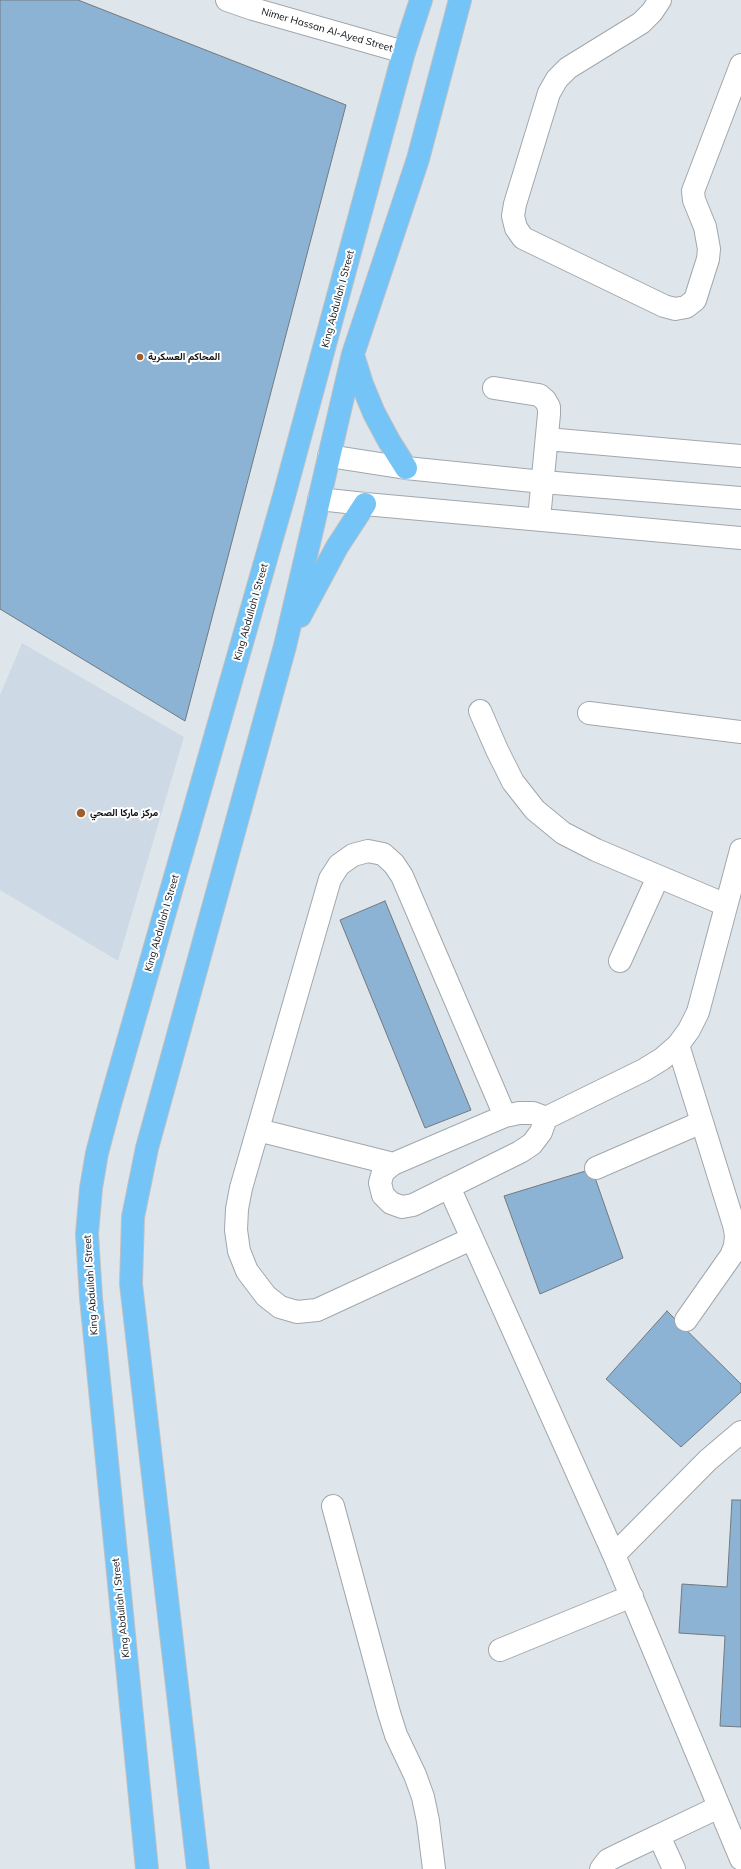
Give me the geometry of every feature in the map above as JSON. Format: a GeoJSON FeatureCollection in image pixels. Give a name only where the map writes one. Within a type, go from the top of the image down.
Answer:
{"type":"FeatureCollection","features":[{"type":"Feature","properties":{"kind":"main road","name":"King Abdullah I Street"},"geometry":{"type":"LineString","coordinates":[[147,1869],[91,1298],[87,1234],[91,1188],[97,1153],[110,1104],[284,496],[404,52],[421,0]]}},
{"type":"Feature","properties":{"kind":"main road"},"geometry":{"type":"LineString","coordinates":[[198,1869],[131,1284],[132,1217],[150,1141],[285,646],[353,354],[418,159],[460,0]]}},
{"type":"Feature","properties":{"kind":"main road"},"geometry":{"type":"LineString","coordinates":[[353,354],[362,384],[374,413],[406,468]]}},
{"type":"Feature","properties":{"kind":"main road"},"geometry":{"type":"LineString","coordinates":[[296,452],[329,456]]}},
{"type":"Feature","properties":{"kind":"main road"},"geometry":{"type":"LineString","coordinates":[[284,496],[319,499]]}},
{"type":"Feature","properties":{"kind":"main road"},"geometry":{"type":"LineString","coordinates":[[285,646],[337,547],[365,504]]}},
{"type":"Feature","properties":{"kind":"street","name":"Nimer Hassan Al-Ayed Street"},"geometry":{"type":"LineString","coordinates":[[227,0],[253,9],[404,52]]}},
{"type":"Feature","properties":{"kind":"street"},"geometry":{"type":"LineString","coordinates":[[660,0],[652,12],[635,28],[568,68],[558,79],[549,93],[515,204],[513,216],[516,228],[523,238],[664,306],[675,309],[686,307],[695,300],[708,259],[709,248],[706,232],[694,200],[693,191],[741,65]]}},
{"type":"Feature","properties":{"kind":"street"},"geometry":{"type":"LineString","coordinates":[[494,388],[531,392],[539,395],[545,400],[548,406],[549,414],[540,519]]}},
{"type":"Feature","properties":{"kind":"street"},"geometry":{"type":"LineString","coordinates":[[547,439],[741,456]]}},
{"type":"Feature","properties":{"kind":"street"},"geometry":{"type":"LineString","coordinates":[[329,456],[406,468],[543,482],[741,498]]}},
{"type":"Feature","properties":{"kind":"street"},"geometry":{"type":"LineString","coordinates":[[319,499],[741,538]]}},
{"type":"Feature","properties":{"kind":"street"},"geometry":{"type":"LineString","coordinates":[[480,711],[513,782],[535,810],[563,833],[596,850],[726,905]]}},
{"type":"Feature","properties":{"kind":"street"},"geometry":{"type":"LineString","coordinates":[[588,713],[741,732]]}},
{"type":"Feature","properties":{"kind":"street"},"geometry":{"type":"LineString","coordinates":[[546,1118],[533,1113],[518,1113],[505,1116],[393,1164],[383,1172],[380,1183],[383,1195],[391,1204],[402,1207],[413,1205],[520,1152],[532,1144],[541,1132],[546,1118],[644,1070],[662,1059],[678,1045],[689,1030],[698,1012],[741,850]]}},
{"type":"Feature","properties":{"kind":"street"},"geometry":{"type":"LineString","coordinates":[[471,1239],[317,1310],[297,1312],[280,1308],[266,1296],[247,1271],[239,1251],[236,1230],[237,1209],[241,1188],[330,879],[339,865],[353,855],[368,851],[383,854],[394,864],[402,876],[505,1116]]}},
{"type":"Feature","properties":{"kind":"street"},"geometry":{"type":"LineString","coordinates":[[620,960],[658,877]]}},
{"type":"Feature","properties":{"kind":"street"},"geometry":{"type":"LineString","coordinates":[[678,1045],[734,1224],[735,1246],[731,1256],[686,1320]]}},
{"type":"Feature","properties":{"kind":"street"},"geometry":{"type":"LineString","coordinates":[[596,1168],[702,1122]]}},
{"type":"Feature","properties":{"kind":"street"},"geometry":{"type":"LineString","coordinates":[[258,1130],[393,1164]]}},
{"type":"Feature","properties":{"kind":"street"},"geometry":{"type":"LineString","coordinates":[[449,1187],[632,1596],[741,1859]]}},
{"type":"Feature","properties":{"kind":"street"},"geometry":{"type":"LineString","coordinates":[[614,1555],[708,1460],[741,1432]]}},
{"type":"Feature","properties":{"kind":"street"},"geometry":{"type":"LineString","coordinates":[[332,1506],[389,1713],[396,1734],[415,1775],[423,1797],[434,1869]]}},
{"type":"Feature","properties":{"kind":"street"},"geometry":{"type":"LineString","coordinates":[[500,1650],[632,1596]]}},
{"type":"Feature","properties":{"kind":"street"},"geometry":{"type":"LineString","coordinates":[[601,1869],[608,1860],[719,1807]]}},
{"type":"Feature","properties":{"kind":"street"},"geometry":{"type":"LineString","coordinates":[[659,1836],[674,1869]]}},
{"type":"Feature","properties":{"kind":"shaded area","name":"مركز ماركا الصحي"},"geometry":{"type":"Polygon","coordinates":[[[22,643],[184,737],[118,961],[0,890],[0,695],[22,643]]]}},
{"type":"Feature","properties":{"kind":"building","name":"المحاكم العسكرية"},"geometry":{"type":"Polygon","coordinates":[[[0,0],[78,0],[346,105],[185,721],[0,609],[0,0]]]}},
{"type":"Feature","properties":{"kind":"building"},"geometry":{"type":"Polygon","coordinates":[[[385,901],[471,1110],[425,1128],[340,920],[385,901]]]}},
{"type":"Feature","properties":{"kind":"building"},"geometry":{"type":"Polygon","coordinates":[[[592,1169],[623,1258],[540,1294],[504,1196],[592,1169]]]}},
{"type":"Feature","properties":{"kind":"building"},"geometry":{"type":"Polygon","coordinates":[[[667,1311],[741,1384],[741,1392],[681,1447],[606,1379],[667,1311]]]}},
{"type":"Feature","properties":{"kind":"building"},"geometry":{"type":"Polygon","coordinates":[[[732,1500],[741,1500],[741,1727],[720,1726],[725,1636],[679,1633],[682,1584],[727,1587],[732,1500]]]}},
{"type":"Feature","properties":{"kind":"place","name":"المحاكم العسكرية"},"geometry":{"type":"Point","coordinates":[140,357]}},
{"type":"Feature","properties":{"kind":"place","name":"مركز ماركا الصحي"},"geometry":{"type":"Point","coordinates":[81,813]}}]}
